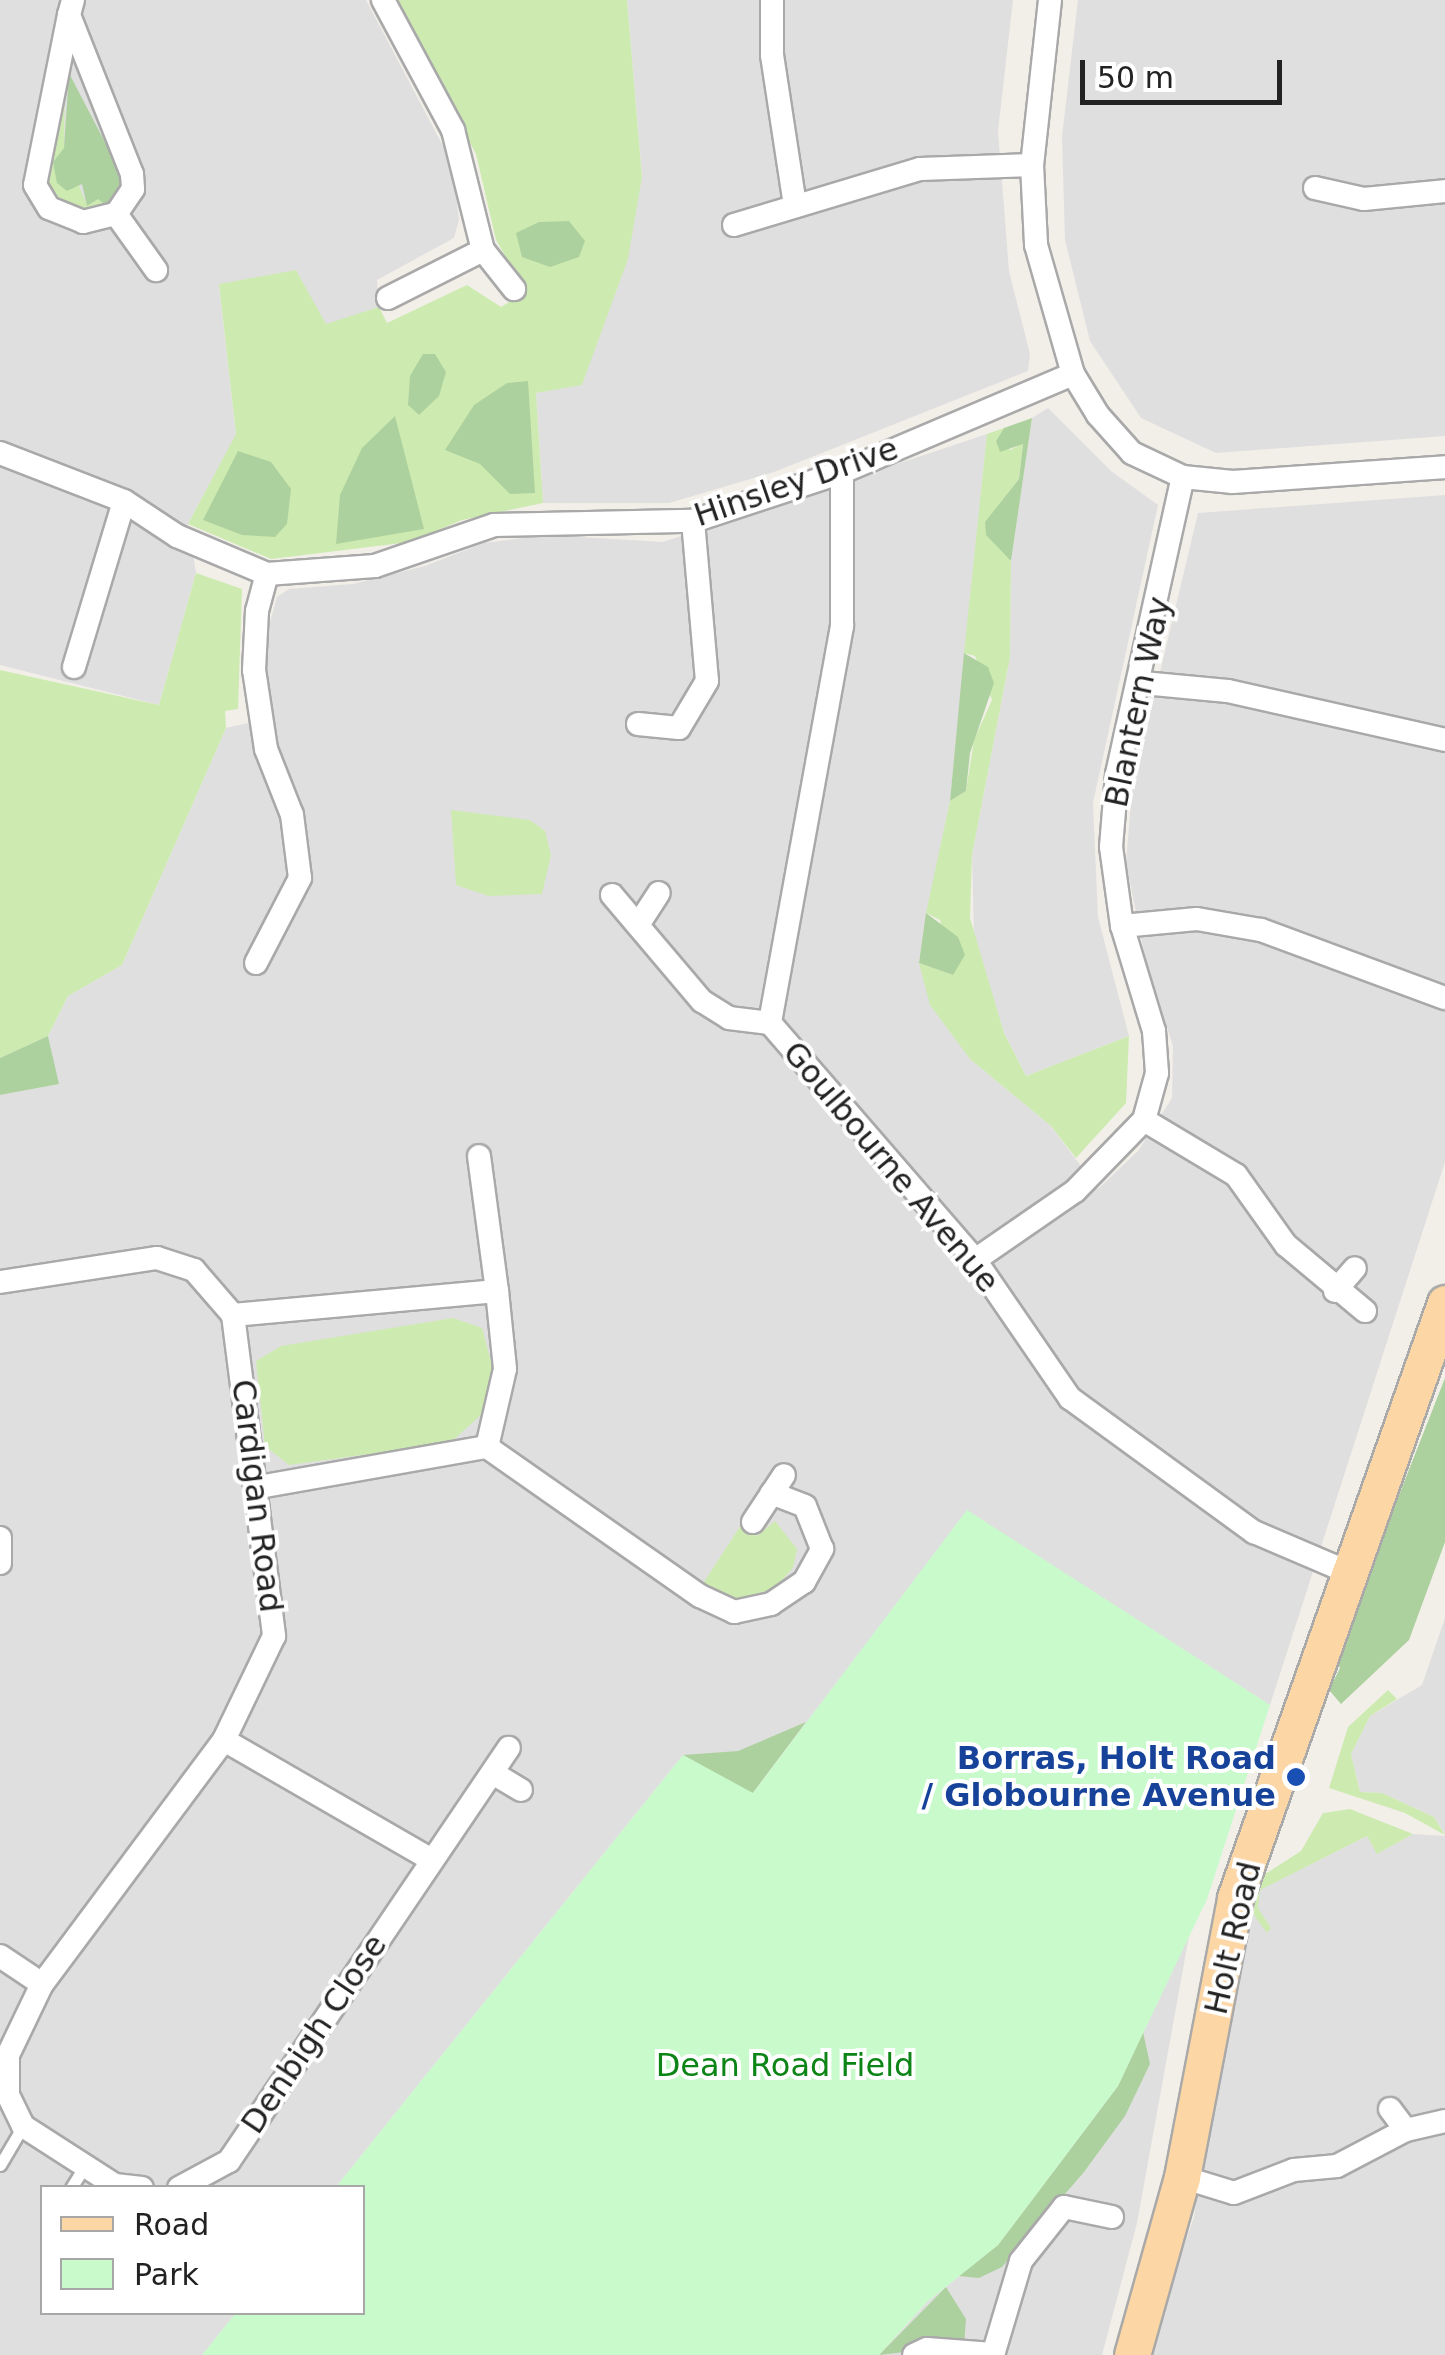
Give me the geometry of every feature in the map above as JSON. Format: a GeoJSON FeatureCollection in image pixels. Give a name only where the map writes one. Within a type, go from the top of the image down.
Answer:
{"type":"FeatureCollection","features":[{"type":"Feature","properties":{"kind":"main road","name":"Holt Road"},"geometry":{"type":"LineString","coordinates":[[1132,2355],[1182,2177],[1235,1898],[1445,1304]]}},
{"type":"Feature","properties":{"kind":"street"},"geometry":{"type":"LineString","coordinates":[[383,0],[453,130],[483,250],[514,289]]}},
{"type":"Feature","properties":{"kind":"street"},"geometry":{"type":"LineString","coordinates":[[772,0],[772,55],[795,206]]}},
{"type":"Feature","properties":{"kind":"street"},"geometry":{"type":"LineString","coordinates":[[1050,0],[1032,166],[1036,246],[1073,374],[1132,453],[1183,477],[1233,482],[1445,466]]}},
{"type":"Feature","properties":{"kind":"street"},"geometry":{"type":"LineString","coordinates":[[71,7],[132,174],[133,190],[116,214],[83,222],[49,208],[35,185],[71,7]]}},
{"type":"Feature","properties":{"kind":"street"},"geometry":{"type":"LineString","coordinates":[[734,225],[920,170],[1032,166]]}},
{"type":"Feature","properties":{"kind":"street"},"geometry":{"type":"LineString","coordinates":[[1315,188],[1364,198],[1445,191]]}},
{"type":"Feature","properties":{"kind":"street"},"geometry":{"type":"LineString","coordinates":[[116,214],[156,270]]}},
{"type":"Feature","properties":{"kind":"street"},"geometry":{"type":"LineString","coordinates":[[388,298],[483,250]]}},
{"type":"Feature","properties":{"kind":"street","name":"Hinsley Drive"},"geometry":{"type":"LineString","coordinates":[[0,453],[124,501],[178,536],[267,574],[375,566],[494,525],[693,522],[842,472],[1073,374]]}},
{"type":"Feature","properties":{"kind":"street","name":"Goulbourne Avenue"},"geometry":{"type":"LineString","coordinates":[[842,472],[842,626],[770,1023],[975,1260],[1070,1398],[1254,1532],[1350,1573]]}},
{"type":"Feature","properties":{"kind":"street","name":"Blantern Way"},"geometry":{"type":"LineString","coordinates":[[975,1260],[1075,1191],[1144,1120],[1158,1073],[1154,1031],[1122,926],[1111,847],[1114,811],[1183,477]]}},
{"type":"Feature","properties":{"kind":"street"},"geometry":{"type":"LineString","coordinates":[[74,667],[124,501]]}},
{"type":"Feature","properties":{"kind":"street"},"geometry":{"type":"LineString","coordinates":[[638,724],[679,728],[707,682],[693,522]]}},
{"type":"Feature","properties":{"kind":"street"},"geometry":{"type":"LineString","coordinates":[[256,963],[300,878],[292,815],[282,774],[266,750],[254,670],[256,611],[267,574]]}},
{"type":"Feature","properties":{"kind":"street"},"geometry":{"type":"LineString","coordinates":[[1142,683],[1228,691],[1445,740]]}},
{"type":"Feature","properties":{"kind":"street"},"geometry":{"type":"LineString","coordinates":[[638,925],[659,893]]}},
{"type":"Feature","properties":{"kind":"street"},"geometry":{"type":"LineString","coordinates":[[612,895],[702,1000],[729,1018],[770,1023]]}},
{"type":"Feature","properties":{"kind":"street"},"geometry":{"type":"LineString","coordinates":[[1122,926],[1198,920],[1262,930],[1445,998]]}},
{"type":"Feature","properties":{"kind":"street"},"geometry":{"type":"LineString","coordinates":[[1144,1120],[1236,1175],[1286,1244],[1334,1292],[1366,1311]]}},
{"type":"Feature","properties":{"kind":"street"},"geometry":{"type":"LineString","coordinates":[[480,1157],[505,1370],[488,1447]]}},
{"type":"Feature","properties":{"kind":"street"},"geometry":{"type":"LineString","coordinates":[[0,1282],[157,1258],[194,1270],[233,1315],[497,1291]]}},
{"type":"Feature","properties":{"kind":"street"},"geometry":{"type":"LineString","coordinates":[[1334,1292],[1355,1268]]}},
{"type":"Feature","properties":{"kind":"street","name":"Cardigan Road"},"geometry":{"type":"LineString","coordinates":[[42,1984],[224,1740],[274,1636],[259,1487],[233,1315]]}},
{"type":"Feature","properties":{"kind":"street"},"geometry":{"type":"LineString","coordinates":[[259,1487],[488,1447],[700,1596],[734,1612],[771,1604],[804,1582],[822,1550],[805,1506],[777,1484],[753,1522]]}},
{"type":"Feature","properties":{"kind":"street"},"geometry":{"type":"LineString","coordinates":[[0,1538],[0,1563]]}},
{"type":"Feature","properties":{"kind":"street"},"geometry":{"type":"LineString","coordinates":[[224,1740],[430,1859]]}},
{"type":"Feature","properties":{"kind":"street","name":"Denbigh Close"},"geometry":{"type":"LineString","coordinates":[[186,2185],[229,2162],[430,1859],[496,1775],[509,1748]]}},
{"type":"Feature","properties":{"kind":"street"},"geometry":{"type":"LineString","coordinates":[[496,1775],[521,1790]]}},
{"type":"Feature","properties":{"kind":"street"},"geometry":{"type":"LineString","coordinates":[[0,1956],[42,1984],[8,2055],[8,2095],[23,2126],[122,2185]]}},
{"type":"Feature","properties":{"kind":"street"},"geometry":{"type":"LineString","coordinates":[[1390,2109],[1406,2130]]}},
{"type":"Feature","properties":{"kind":"street"},"geometry":{"type":"LineString","coordinates":[[1182,2177],[1234,2193],[1294,2170],[1337,2166],[1406,2130],[1445,2121]]}},
{"type":"Feature","properties":{"kind":"street"},"geometry":{"type":"LineString","coordinates":[[914,2355],[927,2349],[993,2354],[1021,2261],[1064,2206],[1112,2217]]}},
{"type":"Feature","properties":{"kind":"lane"},"geometry":{"type":"LineString","coordinates":[[0,2165],[23,2126]]}},
{"type":"Feature","properties":{"kind":"lane"},"geometry":{"type":"LineString","coordinates":[[72,2185],[85,2166]]}},
{"type":"Feature","properties":{"kind":"shaded area"},"geometry":{"type":"Polygon","coordinates":[[[0,0],[366,0],[453,165],[459,220],[454,238],[377,280],[379,307],[326,325],[219,285],[236,435],[188,524],[196,573],[159,705],[0,665],[0,0]]]}},
{"type":"Feature","properties":{"kind":"shaded area"},"geometry":{"type":"Polygon","coordinates":[[[627,0],[1013,0],[998,131],[1009,271],[1030,354],[1028,371],[774,472],[669,503],[543,503],[536,393],[582,384],[642,177],[627,0]]]}},
{"type":"Feature","properties":{"kind":"shaded area"},"geometry":{"type":"Polygon","coordinates":[[[1078,0],[1445,0],[1445,436],[1216,453],[1141,418],[1090,341],[1065,240],[1062,137],[1078,0]]]}},
{"type":"Feature","properties":{"kind":"shaded area"},"geometry":{"type":"Polygon","coordinates":[[[1048,408],[1111,471],[1158,505],[1093,803],[1098,917],[1129,1036],[1026,1076],[1004,1033],[974,939],[972,855],[1010,657],[1011,561],[1032,418],[1048,408]]]}},
{"type":"Feature","properties":{"kind":"shaded area"},"geometry":{"type":"Polygon","coordinates":[[[987,434],[950,801],[919,963],[970,1059],[1051,1126],[1098,1189],[1138,1151],[1172,1098],[1173,1046],[1146,962],[1126,862],[1132,790],[1198,513],[1445,495],[1445,1162],[1270,1705],[967,1511],[752,1794],[683,1755],[338,2185],[40,2185],[40,2315],[234,2315],[202,2355],[0,2355],[0,1095],[58,1084],[48,1036],[68,996],[122,965],[226,728],[271,718],[265,641],[277,597],[289,589],[353,584],[425,566],[484,543],[546,535],[663,542],[987,434]]]}},
{"type":"Feature","properties":{"kind":"shaded area"},"geometry":{"type":"Polygon","coordinates":[[[1445,1618],[1445,1834],[1434,1817],[1382,1793],[1360,1792],[1351,1754],[1370,1716],[1422,1685],[1445,1618]]]}},
{"type":"Feature","properties":{"kind":"shaded area"},"geometry":{"type":"Polygon","coordinates":[[[1413,1834],[1445,1836],[1445,2355],[1147,2355],[1194,2217],[1208,2103],[1252,1888],[1259,1890],[1367,1836],[1378,1853],[1413,1834]]]}},
{"type":"Feature","properties":{"kind":"shaded area"},"geometry":{"type":"Polygon","coordinates":[[[1189,1936],[1137,2223],[1102,2355],[879,2355],[927,2302],[998,2245],[1118,2086],[1189,1936]]]}},
{"type":"Feature","properties":{"kind":"green space"},"geometry":{"type":"Polygon","coordinates":[[[393,0],[627,0],[642,177],[628,259],[582,385],[536,393],[543,503],[462,520],[410,542],[271,559],[188,524],[236,434],[219,284],[296,270],[326,324],[379,307],[387,323],[467,285],[501,307],[526,292],[496,240],[476,154],[393,0]]]}},
{"type":"Feature","properties":{"kind":"green space"},"geometry":{"type":"Polygon","coordinates":[[[69,73],[124,179],[122,193],[108,207],[98,199],[87,206],[82,184],[67,191],[57,183],[53,162],[64,148],[69,73]]]}},
{"type":"Feature","properties":{"kind":"green space"},"geometry":{"type":"Polygon","coordinates":[[[65,75],[64,148],[87,206],[98,199],[108,207],[91,214],[62,206],[46,186],[65,75]]]}},
{"type":"Feature","properties":{"kind":"green space"},"geometry":{"type":"Polygon","coordinates":[[[569,221],[585,241],[579,257],[550,267],[522,257],[516,233],[539,222],[569,221]]]}},
{"type":"Feature","properties":{"kind":"green space"},"geometry":{"type":"Polygon","coordinates":[[[423,354],[435,354],[446,372],[439,396],[419,415],[408,405],[410,376],[423,354]]]}},
{"type":"Feature","properties":{"kind":"green space"},"geometry":{"type":"Polygon","coordinates":[[[528,381],[535,493],[510,494],[480,464],[445,450],[474,405],[507,383],[528,381]]]}},
{"type":"Feature","properties":{"kind":"green space"},"geometry":{"type":"Polygon","coordinates":[[[395,416],[424,529],[336,544],[340,495],[362,448],[395,416]]]}},
{"type":"Feature","properties":{"kind":"green space"},"geometry":{"type":"Polygon","coordinates":[[[1032,418],[1011,561],[986,535],[985,522],[1019,479],[1023,444],[1000,452],[996,441],[1004,428],[1032,418]]]}},
{"type":"Feature","properties":{"kind":"green space"},"geometry":{"type":"Polygon","coordinates":[[[1004,428],[996,441],[1010,450],[1023,443],[1019,479],[985,523],[1011,561],[1010,657],[972,855],[970,918],[1004,1033],[1026,1076],[1129,1036],[1126,1103],[1076,1158],[1051,1126],[970,1059],[930,1005],[919,963],[953,975],[940,920],[926,913],[950,801],[966,791],[974,740],[992,700],[975,656],[964,653],[987,434],[1004,428]]]}},
{"type":"Feature","properties":{"kind":"green space"},"geometry":{"type":"Polygon","coordinates":[[[238,451],[271,462],[291,489],[287,524],[275,537],[242,535],[203,520],[238,451]]]}},
{"type":"Feature","properties":{"kind":"green space"},"geometry":{"type":"Polygon","coordinates":[[[196,573],[242,589],[238,709],[225,711],[226,728],[122,965],[68,996],[48,1036],[0,1058],[0,670],[159,705],[196,573]]]}},
{"type":"Feature","properties":{"kind":"green space"},"geometry":{"type":"Polygon","coordinates":[[[964,653],[988,667],[994,683],[970,753],[966,791],[950,801],[964,653]]]}},
{"type":"Feature","properties":{"kind":"green space"},"geometry":{"type":"Polygon","coordinates":[[[451,810],[530,820],[545,831],[551,855],[542,894],[489,896],[456,885],[451,810]]]}},
{"type":"Feature","properties":{"kind":"green space"},"geometry":{"type":"Polygon","coordinates":[[[926,913],[958,937],[965,955],[953,975],[919,963],[926,913]]]}},
{"type":"Feature","properties":{"kind":"green space"},"geometry":{"type":"Polygon","coordinates":[[[48,1036],[59,1084],[0,1095],[0,1058],[48,1036]]]}},
{"type":"Feature","properties":{"kind":"green space"},"geometry":{"type":"Polygon","coordinates":[[[453,1318],[482,1328],[493,1369],[483,1413],[450,1443],[289,1465],[265,1446],[256,1361],[281,1346],[453,1318]]]}},
{"type":"Feature","properties":{"kind":"green space"},"geometry":{"type":"Polygon","coordinates":[[[1445,1378],[1445,1542],[1409,1640],[1341,1704],[1329,1690],[1340,1668],[1335,1658],[1445,1378]]]}},
{"type":"Feature","properties":{"kind":"green space","name":"Dean Road Field"},"geometry":{"type":"Polygon","coordinates":[[[967,1510],[1270,1705],[1207,1899],[1118,2086],[998,2245],[927,2302],[879,2355],[202,2355],[234,2315],[365,2315],[365,2185],[338,2185],[683,1755],[753,1793],[967,1510]]]}},
{"type":"Feature","properties":{"kind":"green space"},"geometry":{"type":"Polygon","coordinates":[[[775,1521],[797,1549],[793,1568],[775,1588],[734,1602],[700,1588],[741,1525],[757,1536],[775,1521]]]}},
{"type":"Feature","properties":{"kind":"green space"},"geometry":{"type":"Polygon","coordinates":[[[1388,1690],[1397,1699],[1370,1716],[1351,1754],[1360,1792],[1382,1793],[1434,1817],[1445,1835],[1405,1813],[1329,1788],[1348,1727],[1388,1690]]]}},
{"type":"Feature","properties":{"kind":"green space"},"geometry":{"type":"Polygon","coordinates":[[[806,1722],[752,1794],[683,1755],[738,1751],[806,1722]]]}},
{"type":"Feature","properties":{"kind":"green space"},"geometry":{"type":"Polygon","coordinates":[[[1350,1809],[1413,1834],[1377,1854],[1367,1836],[1260,1890],[1258,1908],[1271,1928],[1267,1933],[1249,1908],[1256,1880],[1301,1851],[1323,1813],[1350,1809]]]}},
{"type":"Feature","properties":{"kind":"green space"},"geometry":{"type":"Polygon","coordinates":[[[1143,2032],[1150,2064],[1125,2116],[1084,2172],[1002,2267],[979,2278],[959,2276],[998,2245],[1118,2086],[1143,2032]]]}},
{"type":"Feature","properties":{"kind":"green space"},"geometry":{"type":"Polygon","coordinates":[[[946,2287],[966,2319],[964,2345],[879,2355],[946,2287]]]}},
{"type":"Feature","properties":{"kind":"place","name":"Borras, Holt Road / Globourne Avenue"},"geometry":{"type":"Point","coordinates":[1296,1777]}}]}
